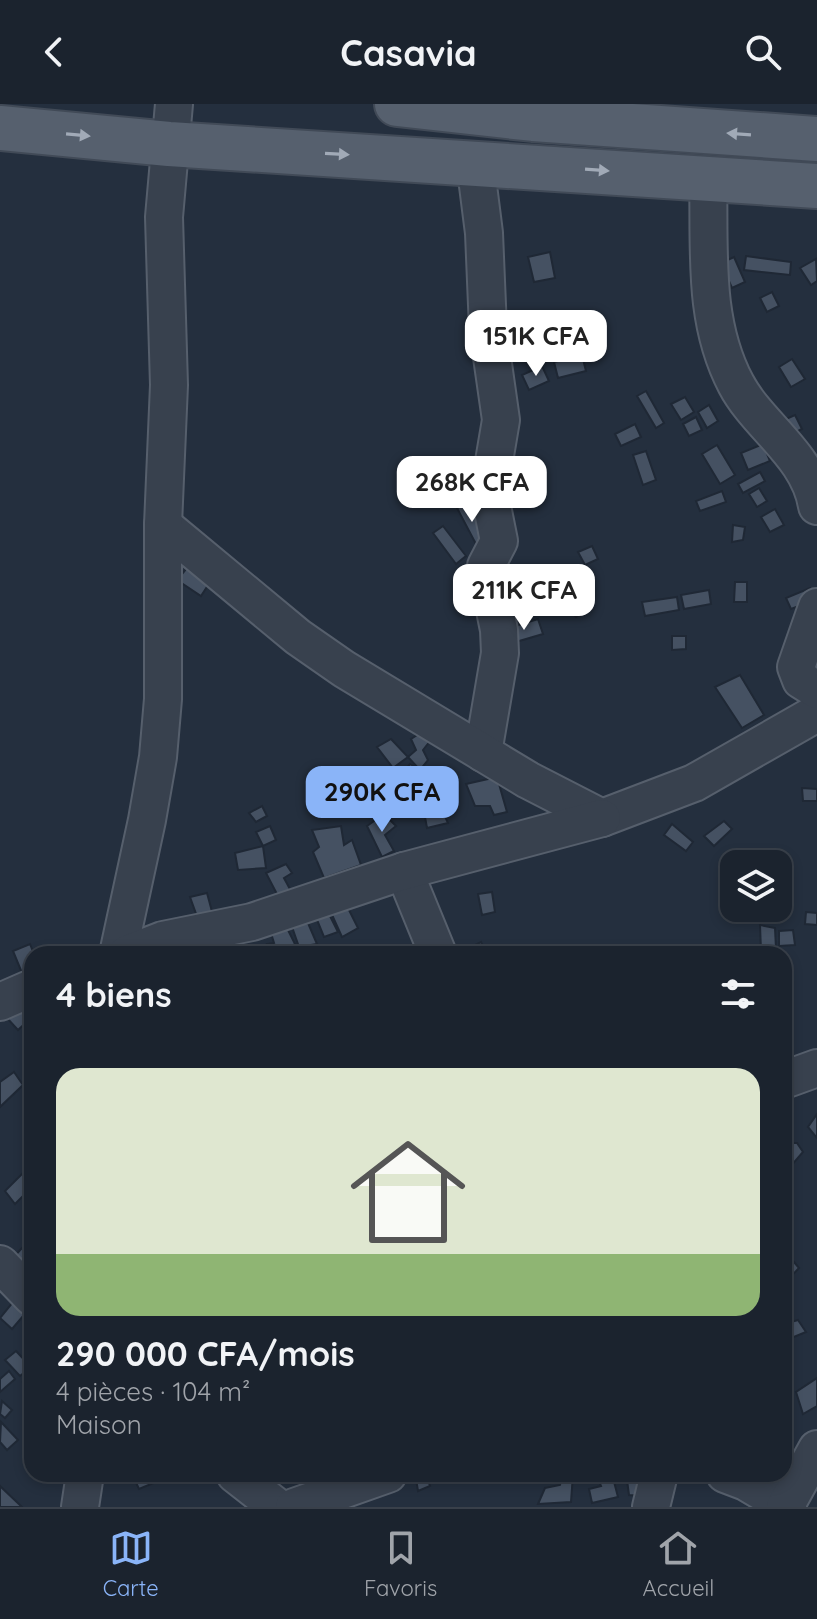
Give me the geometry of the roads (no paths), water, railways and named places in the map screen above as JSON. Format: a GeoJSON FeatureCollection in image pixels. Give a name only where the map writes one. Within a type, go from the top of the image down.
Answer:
{"type":"FeatureCollection","features":[{"type":"Feature","properties":{"kind":"main road"},"geometry":{"type":"LineString","coordinates":[[397,104],[534,111],[817,139]]}},
{"type":"Feature","properties":{"kind":"main road"},"geometry":{"type":"LineString","coordinates":[[0,128],[172,124],[475,162],[817,186]]}},
{"type":"Feature","properties":{"kind":"street"},"geometry":{"type":"LineString","coordinates":[[120,946],[158,757],[163,699],[163,525],[169,385],[164,217],[172,124]]}},
{"type":"Feature","properties":{"kind":"street"},"geometry":{"type":"LineString","coordinates":[[475,162],[484,233],[488,329],[501,420],[489,491],[499,541],[486,566],[499,630],[500,653],[483,753]]}},
{"type":"Feature","properties":{"kind":"street"},"geometry":{"type":"LineString","coordinates":[[708,177],[711,309],[719,343],[737,386],[790,452],[815,493],[817,506]]}},
{"type":"Feature","properties":{"kind":"street"},"geometry":{"type":"LineString","coordinates":[[163,525],[298,637],[483,753],[602,818]]}},
{"type":"Feature","properties":{"kind":"street"},"geometry":{"type":"LineString","coordinates":[[817,607],[796,667],[801,680],[817,690]]}},
{"type":"Feature","properties":{"kind":"street"},"geometry":{"type":"LineString","coordinates":[[148,946],[252,922],[404,871],[602,818],[694,783],[817,713]]}},
{"type":"Feature","properties":{"kind":"street"},"geometry":{"type":"LineString","coordinates":[[404,871],[435,946]]}},
{"type":"Feature","properties":{"kind":"street"},"geometry":{"type":"LineString","coordinates":[[0,1002],[24,992]]}},
{"type":"Feature","properties":{"kind":"street"},"geometry":{"type":"LineString","coordinates":[[792,1077],[817,1068]]}},
{"type":"Feature","properties":{"kind":"street"},"geometry":{"type":"LineString","coordinates":[[0,1264],[24,1289]]}},
{"type":"Feature","properties":{"kind":"street"},"geometry":{"type":"LineString","coordinates":[[746,1482],[786,1507],[817,1449]]}},
{"type":"Feature","properties":{"kind":"street"},"geometry":{"type":"LineString","coordinates":[[80,1507],[84,1482]]}},
{"type":"Feature","properties":{"kind":"street"},"geometry":{"type":"LineString","coordinates":[[245,1482],[277,1507]]}},
{"type":"Feature","properties":{"kind":"street"},"geometry":{"type":"LineString","coordinates":[[294,1507],[365,1482]]}},
{"type":"Feature","properties":{"kind":"street"},"geometry":{"type":"LineString","coordinates":[[651,1507],[657,1482]]}}]}
